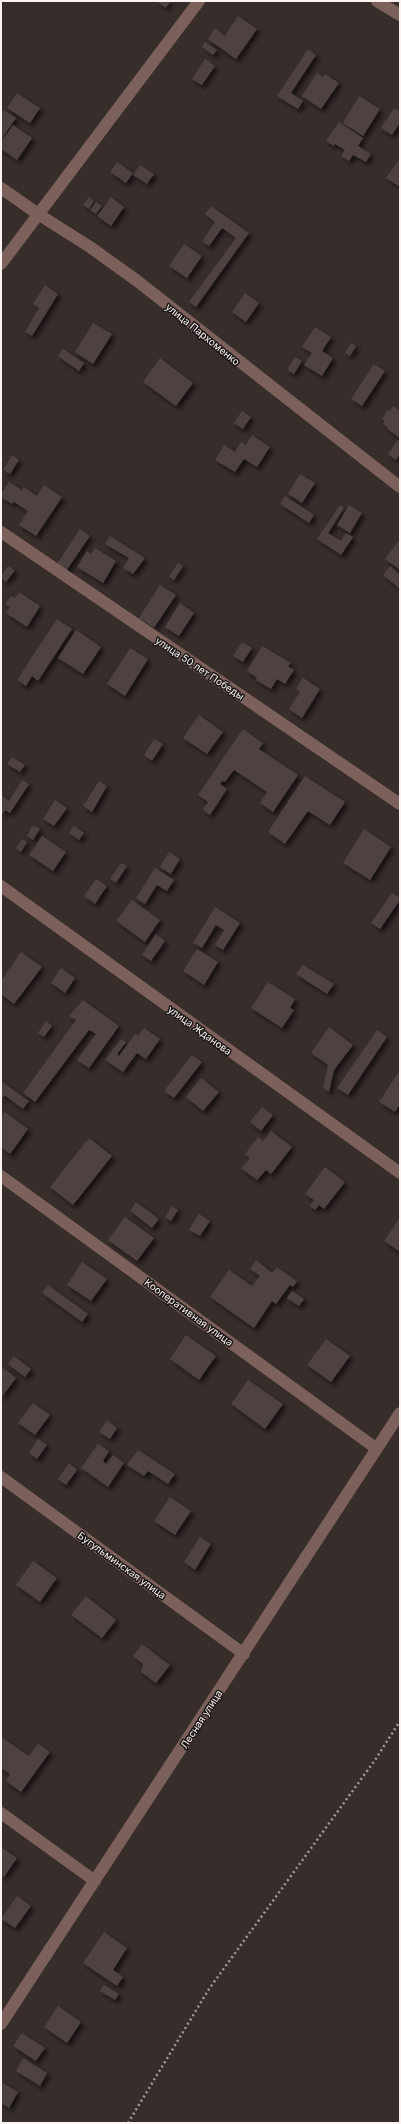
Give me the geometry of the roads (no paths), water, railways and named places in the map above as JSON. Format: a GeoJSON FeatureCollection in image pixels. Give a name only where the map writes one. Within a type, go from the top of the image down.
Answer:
{"type":"FeatureCollection","features":[{"type":"Feature","properties":{"kind":"street"},"geometry":{"type":"LineString","coordinates":[[1,264],[199,1]]}},
{"type":"Feature","properties":{"kind":"street"},"geometry":{"type":"LineString","coordinates":[[377,1],[400,15]]}},
{"type":"Feature","properties":{"kind":"street","name":"улица Пархоменко"},"geometry":{"type":"LineString","coordinates":[[1,188],[38,214],[90,246],[136,280],[400,487]]}},
{"type":"Feature","properties":{"kind":"street","name":"улица 50 лет Победы"},"geometry":{"type":"LineString","coordinates":[[1,532],[400,804]]}},
{"type":"Feature","properties":{"kind":"street","name":"улица Жданова"},"geometry":{"type":"LineString","coordinates":[[1,886],[400,1173]]}},
{"type":"Feature","properties":{"kind":"street","name":"Кооперативная улица"},"geometry":{"type":"LineString","coordinates":[[1,1176],[377,1448]]}},
{"type":"Feature","properties":{"kind":"street","name":"Лесная улица"},"geometry":{"type":"LineString","coordinates":[[1,2024],[400,1413]]}},
{"type":"Feature","properties":{"kind":"street","name":"Бугульминская улица"},"geometry":{"type":"LineString","coordinates":[[1,1476],[244,1654]]}},
{"type":"Feature","properties":{"kind":"street"},"geometry":{"type":"LineString","coordinates":[[1,1813],[95,1881]]}}]}
